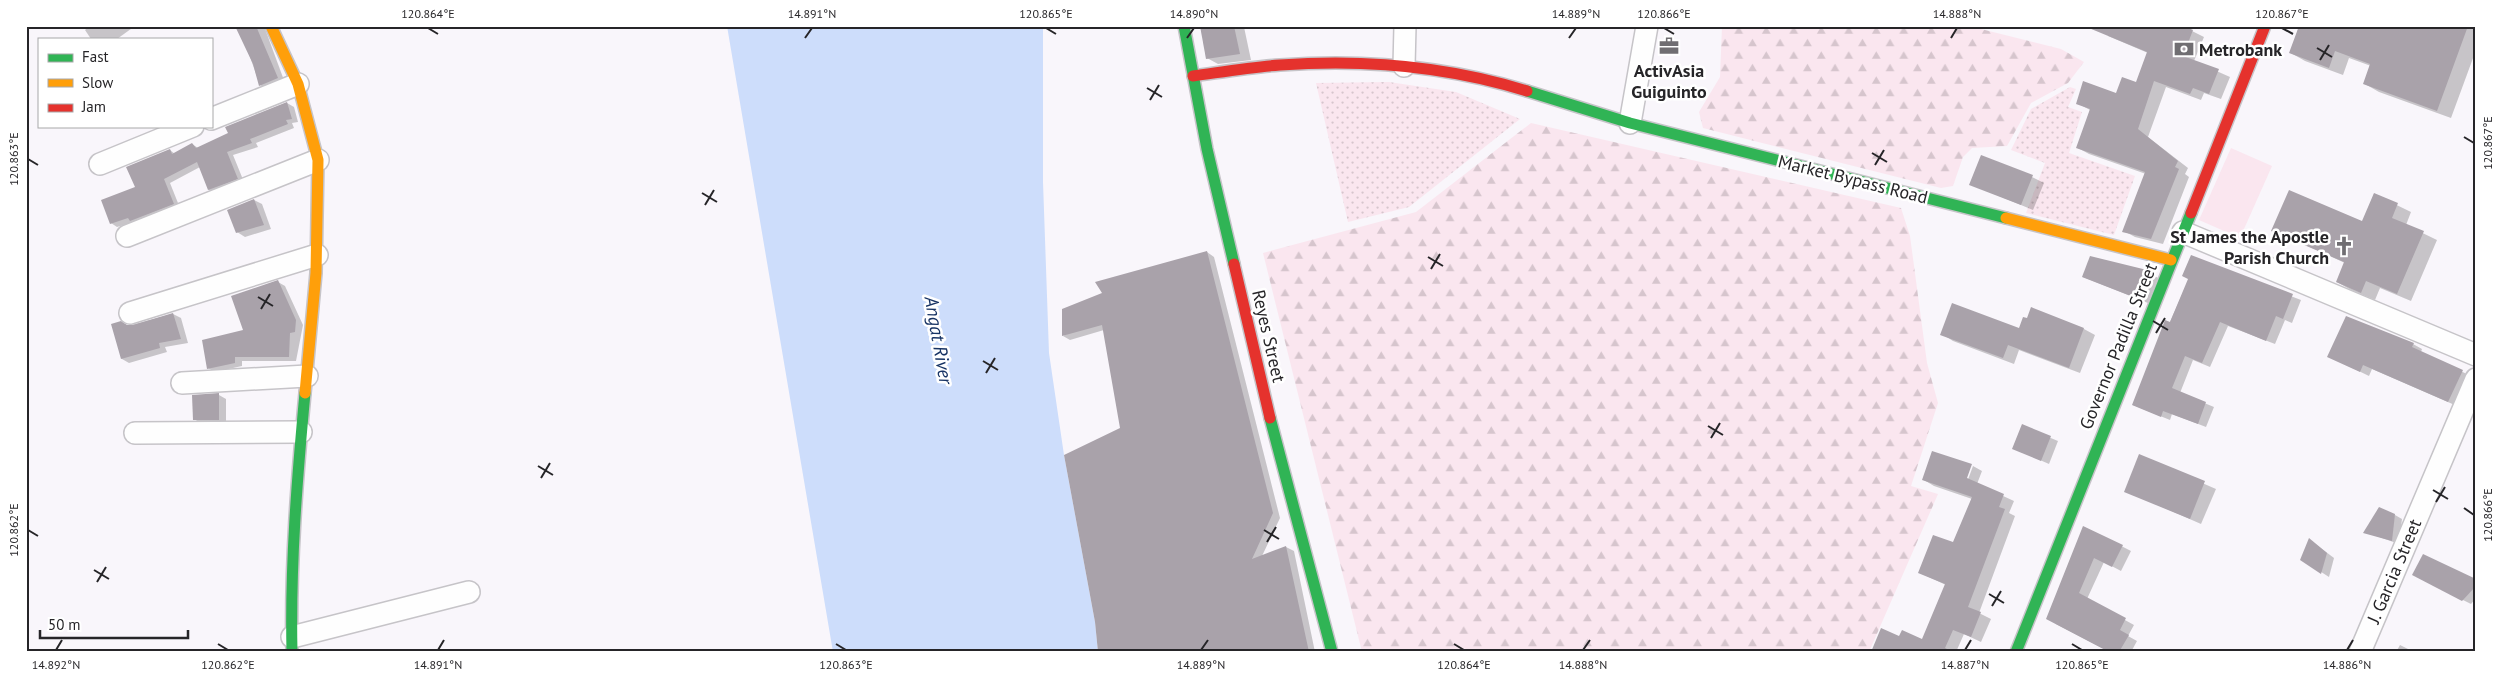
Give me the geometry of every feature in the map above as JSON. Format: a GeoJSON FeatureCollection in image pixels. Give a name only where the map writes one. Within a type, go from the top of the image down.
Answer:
{"type":"FeatureCollection","features":[{"type":"Feature","properties":{"kind":"street"},"geometry":{"type":"LineString","coordinates":[[270,26],[298,84],[310,123],[318,160],[317,255],[297,477],[292,644],[469,592]]}},
{"type":"Feature","properties":{"kind":"street","name":"Reyes Street"},"geometry":{"type":"LineString","coordinates":[[1184,26],[1207,149],[1274,436],[1332,652]]}},
{"type":"Feature","properties":{"kind":"street"},"geometry":{"type":"LineString","coordinates":[[1404,66],[1405,26]]}},
{"type":"Feature","properties":{"kind":"street"},"geometry":{"type":"LineString","coordinates":[[1630,123],[1647,26]]}},
{"type":"Feature","properties":{"kind":"street","name":"Governor Padilla Street"},"geometry":{"type":"LineString","coordinates":[[2016,652],[2265,26]]}},
{"type":"Feature","properties":{"kind":"street","name":"Market Bypass Road"},"geometry":{"type":"LineString","coordinates":[[1193,76],[1280,65],[1342,63],[1404,66],[1451,72],[1514,87],[1630,123],[2171,260]]}},
{"type":"Feature","properties":{"kind":"street"},"geometry":{"type":"LineString","coordinates":[[212,119],[298,84]]}},
{"type":"Feature","properties":{"kind":"street"},"geometry":{"type":"LineString","coordinates":[[100,164],[188,128]]}},
{"type":"Feature","properties":{"kind":"street"},"geometry":{"type":"LineString","coordinates":[[128,236],[318,160]]}},
{"type":"Feature","properties":{"kind":"street"},"geometry":{"type":"LineString","coordinates":[[2183,232],[2476,355]]}},
{"type":"Feature","properties":{"kind":"street"},"geometry":{"type":"LineString","coordinates":[[130,313],[317,255]]}},
{"type":"Feature","properties":{"kind":"street"},"geometry":{"type":"LineString","coordinates":[[182,382],[307,376]]}},
{"type":"Feature","properties":{"kind":"street","name":"J. Garcia Street"},"geometry":{"type":"LineString","coordinates":[[2360,652],[2476,379]]}},
{"type":"Feature","properties":{"kind":"street"},"geometry":{"type":"LineString","coordinates":[[134,433],[301,432]]}},
{"type":"Feature","properties":{"kind":"green space"},"geometry":{"type":"Polygon","coordinates":[[[1722,26],[1969,26],[2061,49],[2084,62],[2068,83],[2031,103],[2007,146],[1972,148],[1963,157],[1953,186],[1941,188],[1703,128],[1699,112],[1720,77],[1722,26]]]}},
{"type":"Feature","properties":{"kind":"green space"},"geometry":{"type":"Polygon","coordinates":[[[1389,82],[1456,92],[1520,119],[1409,207],[1348,222],[1316,83],[1389,82]]]}},
{"type":"Feature","properties":{"kind":"green space"},"geometry":{"type":"Polygon","coordinates":[[[2070,87],[2076,89],[2068,107],[2082,112],[2069,153],[2135,176],[2114,235],[2026,213],[2045,163],[2011,150],[2031,109],[2070,87]]]}},
{"type":"Feature","properties":{"kind":"green space"},"geometry":{"type":"Polygon","coordinates":[[[1531,123],[1901,208],[1910,236],[1927,363],[1938,403],[1911,486],[1938,494],[1869,652],[1362,652],[1263,253],[1416,212],[1531,123]]]}},
{"type":"Feature","properties":{"kind":"green space"},"geometry":{"type":"Polygon","coordinates":[[[2231,148],[2272,166],[2240,238],[2199,220],[2231,148]]]}},
{"type":"Feature","properties":{"kind":"water","name":"Angat River"},"geometry":{"type":"Polygon","coordinates":[[[727,26],[1043,26],[1043,182],[1049,353],[1064,455],[1095,622],[1098,652],[833,652],[727,26]]]}},
{"type":"Feature","properties":{"kind":"building"},"geometry":{"type":"Polygon","coordinates":[[[235,26],[256,26],[278,78],[259,86],[253,64],[235,26]]]}},
{"type":"Feature","properties":{"kind":"building"},"geometry":{"type":"Polygon","coordinates":[[[1200,26],[1234,26],[1240,54],[1206,59],[1200,26]]]}},
{"type":"Feature","properties":{"kind":"building"},"geometry":{"type":"Polygon","coordinates":[[[2084,26],[2184,26],[2193,30],[2183,56],[2219,69],[2209,94],[2193,88],[2190,94],[2154,81],[2138,129],[2178,161],[2175,167],[2179,169],[2151,239],[2122,232],[2145,172],[2076,148],[2090,109],[2076,104],[2083,81],[2116,93],[2122,77],[2136,82],[2147,52],[2084,26]]]}},
{"type":"Feature","properties":{"kind":"building"},"geometry":{"type":"Polygon","coordinates":[[[2299,26],[2468,26],[2437,111],[2363,84],[2370,64],[2335,51],[2329,68],[2289,53],[2299,26]]]}},
{"type":"Feature","properties":{"kind":"building"},"geometry":{"type":"Polygon","coordinates":[[[287,102],[292,119],[286,120],[288,124],[250,139],[252,143],[227,152],[238,179],[208,190],[197,162],[164,179],[174,204],[130,221],[128,218],[110,224],[101,200],[135,187],[126,167],[170,149],[172,154],[192,143],[196,148],[228,133],[225,127],[287,102]]]}},
{"type":"Feature","properties":{"kind":"building"},"geometry":{"type":"Polygon","coordinates":[[[1981,155],[2033,175],[2021,205],[1969,185],[1981,155]]]}},
{"type":"Feature","properties":{"kind":"building","name":"St James the Apostle Parish Church"},"geometry":{"type":"Polygon","coordinates":[[[2289,190],[2362,221],[2374,193],[2398,203],[2392,218],[2424,231],[2397,294],[2366,281],[2361,293],[2336,282],[2344,262],[2271,231],[2289,190]]]}},
{"type":"Feature","properties":{"kind":"building"},"geometry":{"type":"Polygon","coordinates":[[[254,199],[264,225],[236,233],[227,210],[254,199]]]}},
{"type":"Feature","properties":{"kind":"building"},"geometry":{"type":"Polygon","coordinates":[[[1207,251],[1273,513],[1252,559],[1286,546],[1309,652],[1098,652],[1095,622],[1064,455],[1120,428],[1102,325],[1062,336],[1062,309],[1102,293],[1095,282],[1207,251]]]}},
{"type":"Feature","properties":{"kind":"building"},"geometry":{"type":"Polygon","coordinates":[[[2191,255],[2293,294],[2283,319],[2276,316],[2266,341],[2220,322],[2202,363],[2185,356],[2172,388],[2206,402],[2198,424],[2163,411],[2161,417],[2132,405],[2165,320],[2170,322],[2188,279],[2182,276],[2191,255]]]}},
{"type":"Feature","properties":{"kind":"building"},"geometry":{"type":"Polygon","coordinates":[[[2090,256],[2147,270],[2136,298],[2082,277],[2090,256]]]}},
{"type":"Feature","properties":{"kind":"building"},"geometry":{"type":"Polygon","coordinates":[[[278,280],[296,320],[295,332],[290,333],[289,357],[235,357],[235,363],[207,369],[202,340],[243,330],[231,296],[278,280]]]}},
{"type":"Feature","properties":{"kind":"building"},"geometry":{"type":"Polygon","coordinates":[[[1952,303],[2019,328],[2023,317],[2027,318],[2031,307],[2084,328],[2069,368],[2008,345],[2003,358],[1940,335],[1952,303]]]}},
{"type":"Feature","properties":{"kind":"building"},"geometry":{"type":"Polygon","coordinates":[[[173,313],[181,339],[159,343],[160,348],[121,359],[111,324],[121,321],[127,325],[133,325],[173,313]]]}},
{"type":"Feature","properties":{"kind":"building"},"geometry":{"type":"Polygon","coordinates":[[[2346,316],[2414,343],[2412,347],[2463,370],[2448,402],[2363,365],[2360,372],[2327,357],[2346,316]]]}},
{"type":"Feature","properties":{"kind":"building"},"geometry":{"type":"Polygon","coordinates":[[[219,393],[219,420],[193,420],[192,395],[219,393]]]}},
{"type":"Feature","properties":{"kind":"building"},"geometry":{"type":"Polygon","coordinates":[[[2022,424],[2051,436],[2041,461],[2012,449],[2022,424]]]}},
{"type":"Feature","properties":{"kind":"building"},"geometry":{"type":"Polygon","coordinates":[[[1932,451],[1972,464],[1967,478],[2004,494],[1999,507],[2005,509],[1968,607],[1981,612],[1971,637],[1953,630],[1945,648],[1953,652],[1871,652],[1881,628],[1899,636],[1902,630],[1922,639],[1945,584],[1918,573],[1933,535],[1953,542],[1972,497],[1922,480],[1932,451]]]}},
{"type":"Feature","properties":{"kind":"building"},"geometry":{"type":"Polygon","coordinates":[[[2139,454],[2205,481],[2190,519],[2124,492],[2139,454]]]}},
{"type":"Feature","properties":{"kind":"building"},"geometry":{"type":"Polygon","coordinates":[[[2379,507],[2395,514],[2392,541],[2363,533],[2379,507]]]}},
{"type":"Feature","properties":{"kind":"building"},"geometry":{"type":"Polygon","coordinates":[[[2083,526],[2123,545],[2112,567],[2094,558],[2079,593],[2126,618],[2120,630],[2129,635],[2119,652],[2109,652],[2046,619],[2083,526]]]}},
{"type":"Feature","properties":{"kind":"building"},"geometry":{"type":"Polygon","coordinates":[[[2309,538],[2327,553],[2321,574],[2300,560],[2309,538]]]}},
{"type":"Feature","properties":{"kind":"building"},"geometry":{"type":"Polygon","coordinates":[[[2423,554],[2476,579],[2476,586],[2462,601],[2412,575],[2423,554]]]}},
{"type":"Feature","properties":{"kind":"traffic: fast"},"geometry":{"type":"LineString","coordinates":[[1184,26],[1207,149],[1234,264]]}},
{"type":"Feature","properties":{"kind":"traffic: fast"},"geometry":{"type":"LineString","coordinates":[[1527,91],[1630,123],[2006,218]]}},
{"type":"Feature","properties":{"kind":"traffic: fast"},"geometry":{"type":"LineString","coordinates":[[2016,652],[2191,213]]}},
{"type":"Feature","properties":{"kind":"traffic: fast"},"geometry":{"type":"LineString","coordinates":[[292,652],[295,522],[305,393]]}},
{"type":"Feature","properties":{"kind":"traffic: fast"},"geometry":{"type":"LineString","coordinates":[[1270,418],[1332,652]]}},
{"type":"Feature","properties":{"kind":"traffic: slow"},"geometry":{"type":"LineString","coordinates":[[271,26],[298,84],[318,160],[316,273],[305,393]]}},
{"type":"Feature","properties":{"kind":"traffic: slow"},"geometry":{"type":"LineString","coordinates":[[2006,218],[2171,260]]}},
{"type":"Feature","properties":{"kind":"traffic: jam"},"geometry":{"type":"LineString","coordinates":[[2191,213],[2265,26]]}},
{"type":"Feature","properties":{"kind":"traffic: jam"},"geometry":{"type":"LineString","coordinates":[[1193,76],[1280,65],[1311,63],[1374,64],[1436,70],[1497,82],[1527,91]]}},
{"type":"Feature","properties":{"kind":"traffic: jam"},"geometry":{"type":"LineString","coordinates":[[1234,264],[1270,418]]}},
{"type":"Feature","properties":{"kind":"place","name":"ActivAsia Guiguinto"},"geometry":{"type":"Point","coordinates":[1669,46]}},
{"type":"Feature","properties":{"kind":"place","name":"Metrobank"},"geometry":{"type":"Point","coordinates":[2184,49]}},
{"type":"Feature","properties":{"kind":"place","name":"St James the Apostle Parish Church"},"geometry":{"type":"Point","coordinates":[2344,246]}}]}
